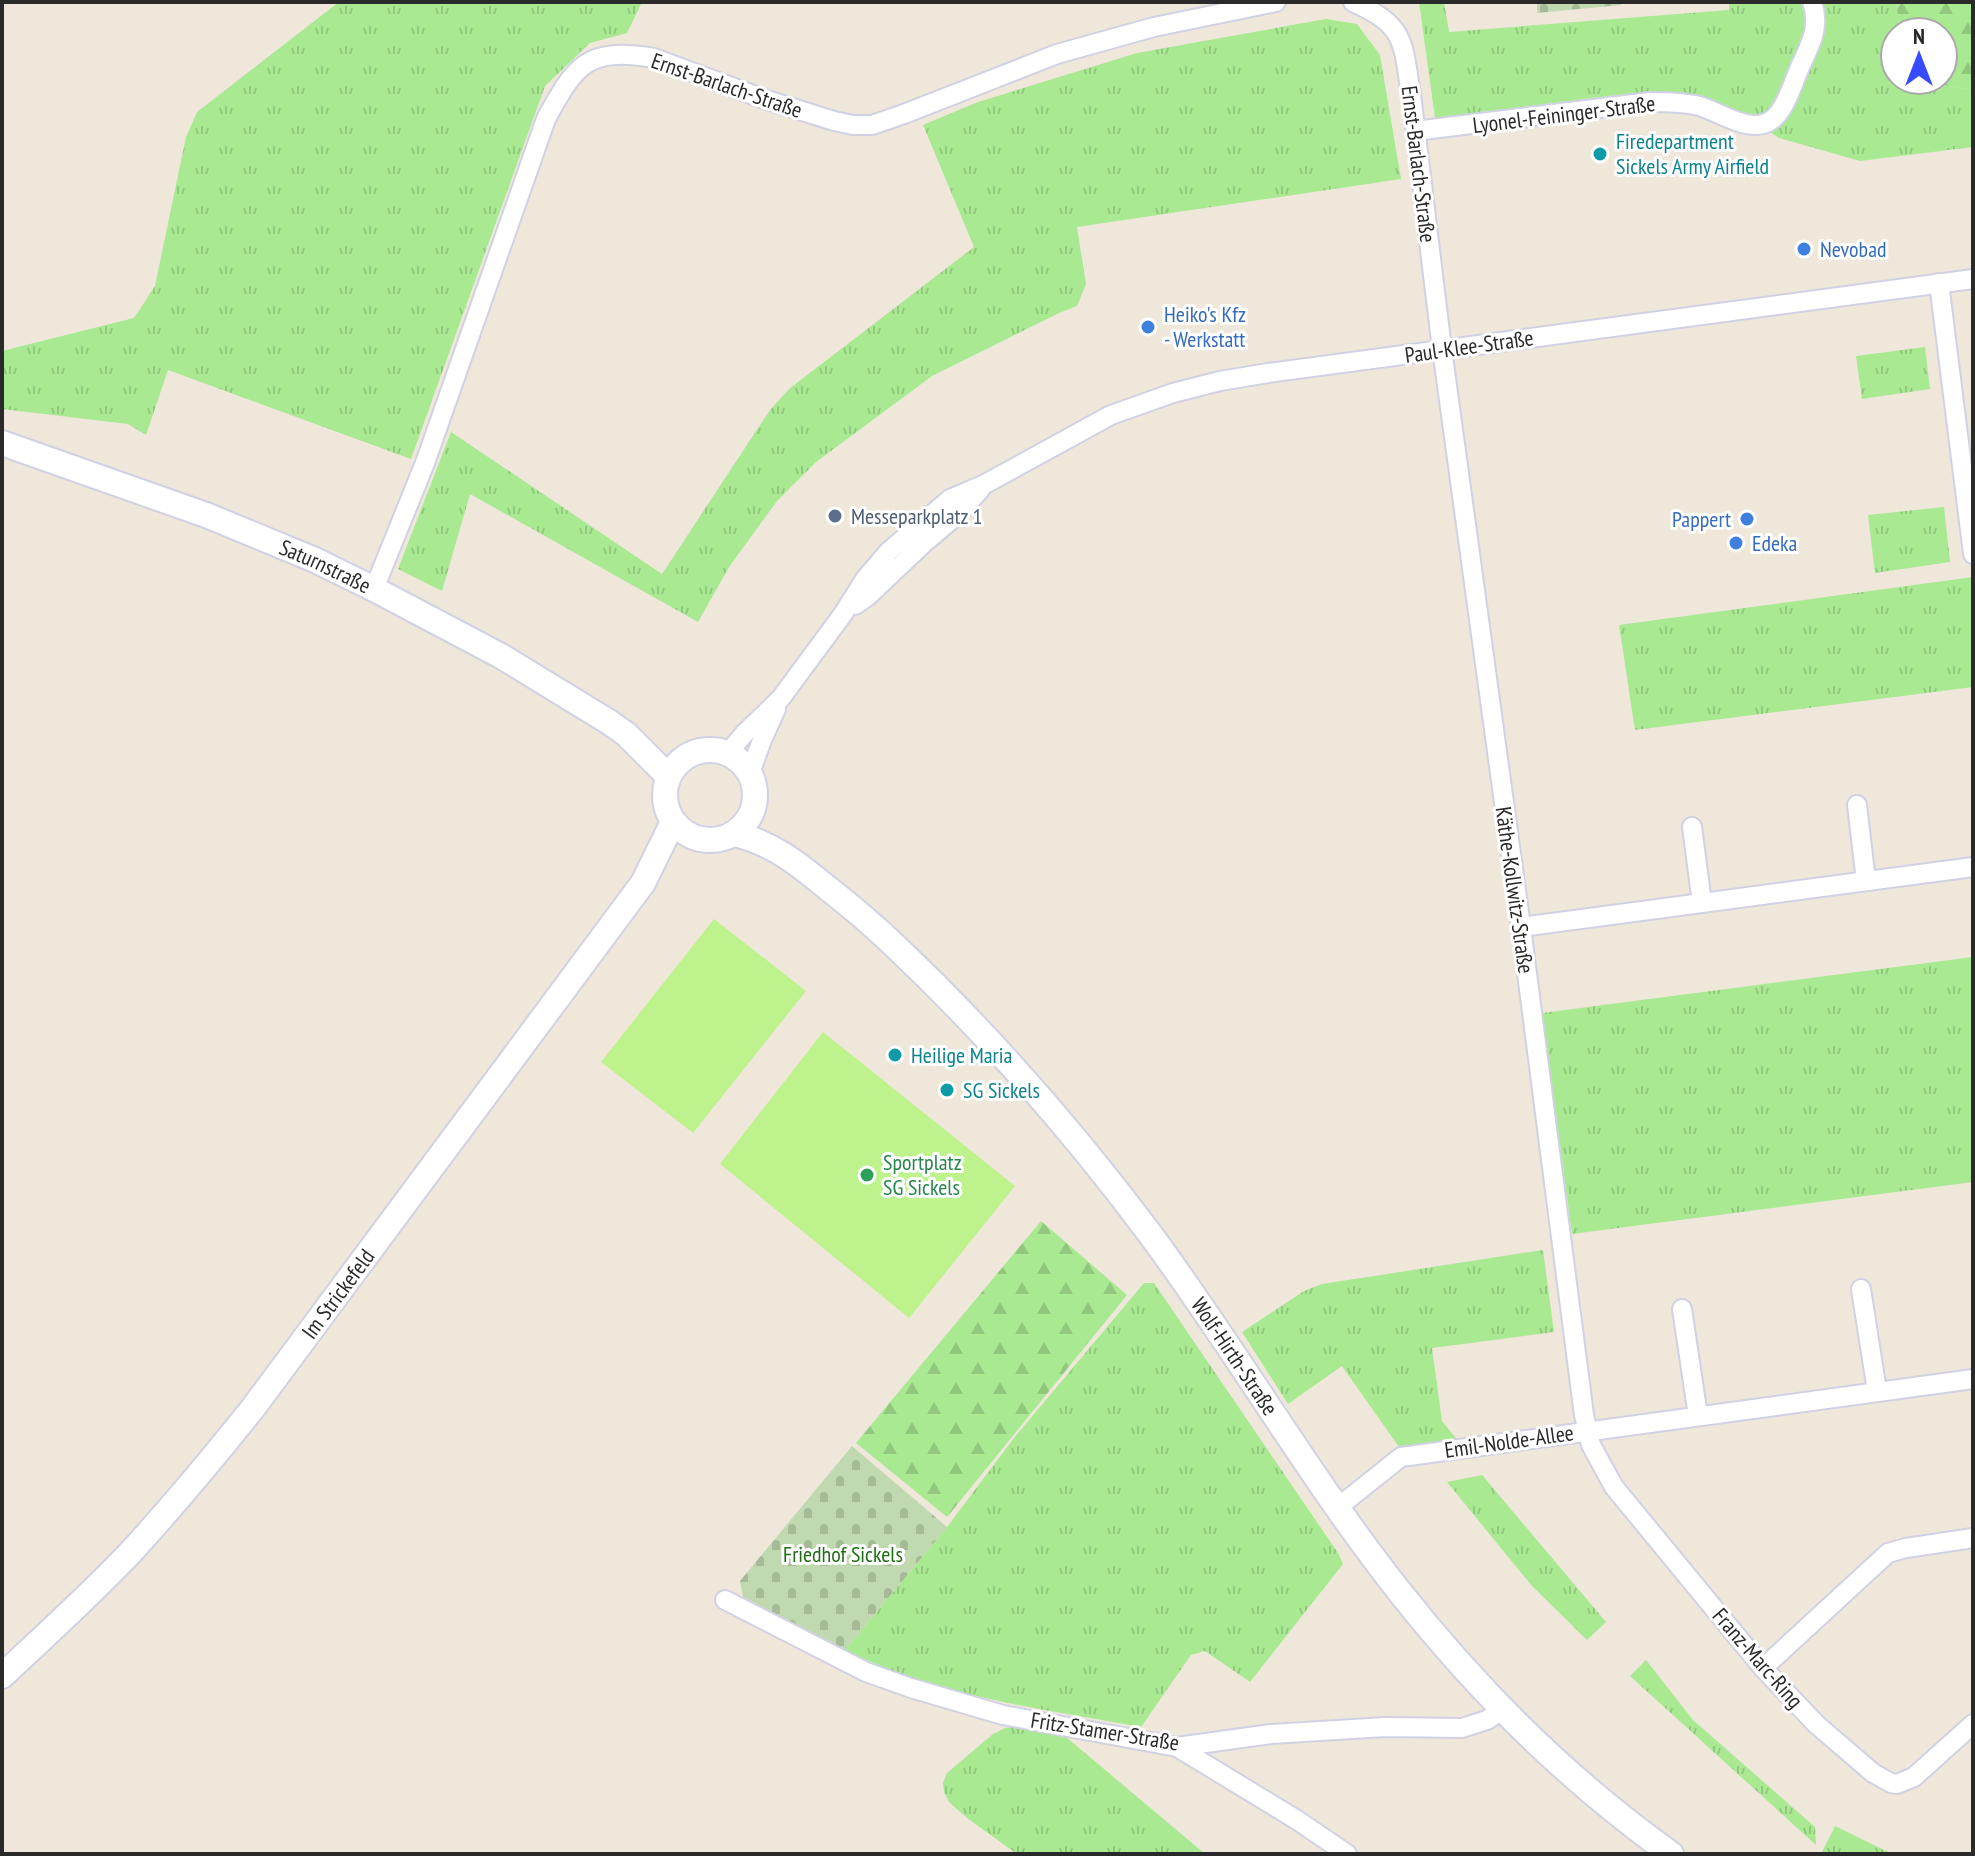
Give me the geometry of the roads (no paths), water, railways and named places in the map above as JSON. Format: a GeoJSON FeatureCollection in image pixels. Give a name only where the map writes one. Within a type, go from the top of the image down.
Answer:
{"type":"FeatureCollection","features":[{"type":"Feature","properties":{"kind":"street","name":"Ernst-Barlach-Straße"},"geometry":{"type":"LineString","coordinates":[[374,589],[425,463],[546,119],[564,85],[589,60],[614,54],[654,58],[834,121],[872,125],[1057,54],[1154,27],[1276,2]]}},
{"type":"Feature","properties":{"kind":"street","name":"Ernst-Barlach-Straße"},"geometry":{"type":"LineString","coordinates":[[1353,2],[1376,13],[1395,32],[1404,53],[1442,349]]}},
{"type":"Feature","properties":{"kind":"street","name":"Lyonel-Feininger-Straße"},"geometry":{"type":"LineString","coordinates":[[1415,131],[1650,102],[1678,102],[1742,123],[1764,125],[1777,115],[1812,39],[1816,14],[1812,2]]}},
{"type":"Feature","properties":{"kind":"street","name":"Paul-Klee-Straße"},"geometry":{"type":"LineString","coordinates":[[728,753],[781,698],[843,614],[868,596],[956,516],[985,484],[1111,415],[1173,393],[1268,373],[1973,279]]}},
{"type":"Feature","properties":{"kind":"street"},"geometry":{"type":"LineString","coordinates":[[1939,283],[1973,554]]}},
{"type":"Feature","properties":{"kind":"street","name":"Käthe-Kollwitz-Straße"},"geometry":{"type":"LineString","coordinates":[[1442,349],[1587,1431]]}},
{"type":"Feature","properties":{"kind":"street","name":"Saturnstraße"},"geometry":{"type":"LineString","coordinates":[[2,443],[206,515],[315,560],[501,656],[626,734],[686,757]]}},
{"type":"Feature","properties":{"kind":"street","name":"Paul-Klee-Straße"},"geometry":{"type":"LineString","coordinates":[[750,773],[781,698]]}},
{"type":"Feature","properties":{"kind":"street","name":"Saturnstraße"},"geometry":{"type":"LineString","coordinates":[[626,734],[668,776]]}},
{"type":"Feature","properties":{"kind":"street"},"geometry":{"type":"LineString","coordinates":[[714,749],[728,753],[741,761],[750,773],[755,787],[751,815],[734,834],[721,839],[693,837],[673,822],[668,811],[665,788],[668,776],[686,757],[699,751],[714,749]]}},
{"type":"Feature","properties":{"kind":"street","name":"Wolf-Hirth-Straße"},"geometry":{"type":"LineString","coordinates":[[755,802],[792,859]]}},
{"type":"Feature","properties":{"kind":"street"},"geometry":{"type":"LineString","coordinates":[[1857,805],[1866,881]]}},
{"type":"Feature","properties":{"kind":"street","name":"Im Strickefeld"},"geometry":{"type":"LineString","coordinates":[[2,1676],[128,1555],[222,1447],[643,883],[673,822]]}},
{"type":"Feature","properties":{"kind":"street"},"geometry":{"type":"LineString","coordinates":[[1692,827],[1702,903]]}},
{"type":"Feature","properties":{"kind":"street","name":"Wolf-Hirth-Straße"},"geometry":{"type":"LineString","coordinates":[[734,834],[750,838],[792,859],[862,915],[928,977],[991,1044],[1089,1156],[1150,1235],[1337,1508],[1436,1636],[1504,1709],[1582,1783],[1671,1854]]}},
{"type":"Feature","properties":{"kind":"street","name":"Im Strickefeld"},"geometry":{"type":"LineString","coordinates":[[643,883],[693,837]]}},
{"type":"Feature","properties":{"kind":"street"},"geometry":{"type":"LineString","coordinates":[[1521,927],[1973,867]]}},
{"type":"Feature","properties":{"kind":"street"},"geometry":{"type":"LineString","coordinates":[[1861,1289],[1877,1391]]}},
{"type":"Feature","properties":{"kind":"street"},"geometry":{"type":"LineString","coordinates":[[1682,1309],[1698,1416]]}},
{"type":"Feature","properties":{"kind":"street","name":"Emil-Nolde-Allee"},"geometry":{"type":"LineString","coordinates":[[1337,1508],[1401,1457],[1973,1379]]}},
{"type":"Feature","properties":{"kind":"street","name":"Franz-Marc-Ring"},"geometry":{"type":"LineString","coordinates":[[1587,1431],[1591,1445],[1614,1487],[1763,1668],[1816,1724],[1871,1771],[1891,1783],[1904,1782],[1914,1777],[1973,1724]]}},
{"type":"Feature","properties":{"kind":"street"},"geometry":{"type":"LineString","coordinates":[[1763,1668],[1888,1553],[1973,1538]]}},
{"type":"Feature","properties":{"kind":"street","name":"Fritz-Stamer-Straße"},"geometry":{"type":"LineString","coordinates":[[725,1600],[866,1672],[911,1688],[1003,1715],[1177,1747],[1271,1734],[1386,1727],[1462,1728],[1487,1720],[1504,1709]]}},
{"type":"Feature","properties":{"kind":"street"},"geometry":{"type":"LineString","coordinates":[[1177,1747],[1347,1854]]}},
{"type":"Feature","properties":{"kind":"place","name":"Firedepartment Sickels Army Airfield"},"geometry":{"type":"Point","coordinates":[1600,154]}},
{"type":"Feature","properties":{"kind":"place","name":"Nevobad"},"geometry":{"type":"Point","coordinates":[1804,249]}},
{"type":"Feature","properties":{"kind":"place","name":"Heiko's Kfz - Werkstatt"},"geometry":{"type":"Point","coordinates":[1148,327]}},
{"type":"Feature","properties":{"kind":"place","name":"Messeparkplatz 1"},"geometry":{"type":"Point","coordinates":[835,516]}},
{"type":"Feature","properties":{"kind":"place","name":"Pappert"},"geometry":{"type":"Point","coordinates":[1747,519]}},
{"type":"Feature","properties":{"kind":"place","name":"Edeka"},"geometry":{"type":"Point","coordinates":[1736,543]}},
{"type":"Feature","properties":{"kind":"place","name":"Heilige Maria"},"geometry":{"type":"Point","coordinates":[895,1055]}},
{"type":"Feature","properties":{"kind":"place","name":"SG Sickels"},"geometry":{"type":"Point","coordinates":[947,1090]}},
{"type":"Feature","properties":{"kind":"place","name":"Sportplatz SG Sickels"},"geometry":{"type":"Point","coordinates":[867,1175]}},
{"type":"Feature","properties":{"kind":"park label","name":"Friedhof Sickels"},"geometry":{"type":"Point","coordinates":[843,1554]}}]}
